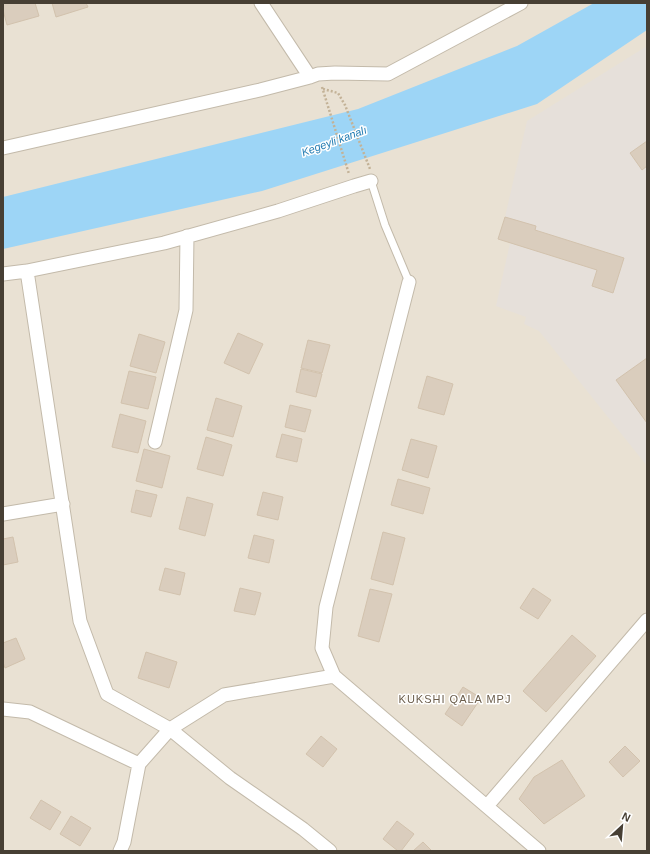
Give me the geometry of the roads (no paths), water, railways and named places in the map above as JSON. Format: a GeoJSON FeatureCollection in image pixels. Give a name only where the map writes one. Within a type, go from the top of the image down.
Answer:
{"type":"FeatureCollection","features":[{"type":"Feature","properties":{"kind":"street"},"geometry":{"type":"LineString","coordinates":[[261,3],[314,76]]}},
{"type":"Feature","properties":{"kind":"street"},"geometry":{"type":"LineString","coordinates":[[3,148],[252,92],[314,76],[335,73],[388,74],[521,3]]}},
{"type":"Feature","properties":{"kind":"street"},"geometry":{"type":"LineString","coordinates":[[3,274],[27,271],[164,243],[278,211],[354,186],[371,175]]}},
{"type":"Feature","properties":{"kind":"street"},"geometry":{"type":"LineString","coordinates":[[155,442],[186,310],[187,236]]}},
{"type":"Feature","properties":{"kind":"street"},"geometry":{"type":"LineString","coordinates":[[27,271],[80,621],[107,694],[170,729],[230,778],[304,829],[330,851]]}},
{"type":"Feature","properties":{"kind":"street"},"geometry":{"type":"LineString","coordinates":[[409,282],[326,607],[322,648],[334,676],[539,851]]}},
{"type":"Feature","properties":{"kind":"street"},"geometry":{"type":"LineString","coordinates":[[3,514],[63,504]]}},
{"type":"Feature","properties":{"kind":"street"},"geometry":{"type":"LineString","coordinates":[[487,806],[647,620]]}},
{"type":"Feature","properties":{"kind":"street"},"geometry":{"type":"LineString","coordinates":[[120,851],[124,842],[139,764],[170,729],[224,694],[334,676]]}},
{"type":"Feature","properties":{"kind":"street"},"geometry":{"type":"LineString","coordinates":[[3,709],[30,712],[139,764]]}},
{"type":"Feature","properties":{"kind":"lane"},"geometry":{"type":"LineString","coordinates":[[371,175],[385,225],[409,282]]}},
{"type":"Feature","properties":{"kind":"water","name":"Kegeyli kanalı"},"geometry":{"type":"Polygon","coordinates":[[[594,3],[647,3],[647,30],[537,104],[262,191],[3,249],[3,197],[358,109],[517,46],[594,3]]]}},
{"type":"Feature","properties":{"kind":"district","name":"KUKSHI QALA MPJ"},"geometry":{"type":"Point","coordinates":[455,699]}}]}
